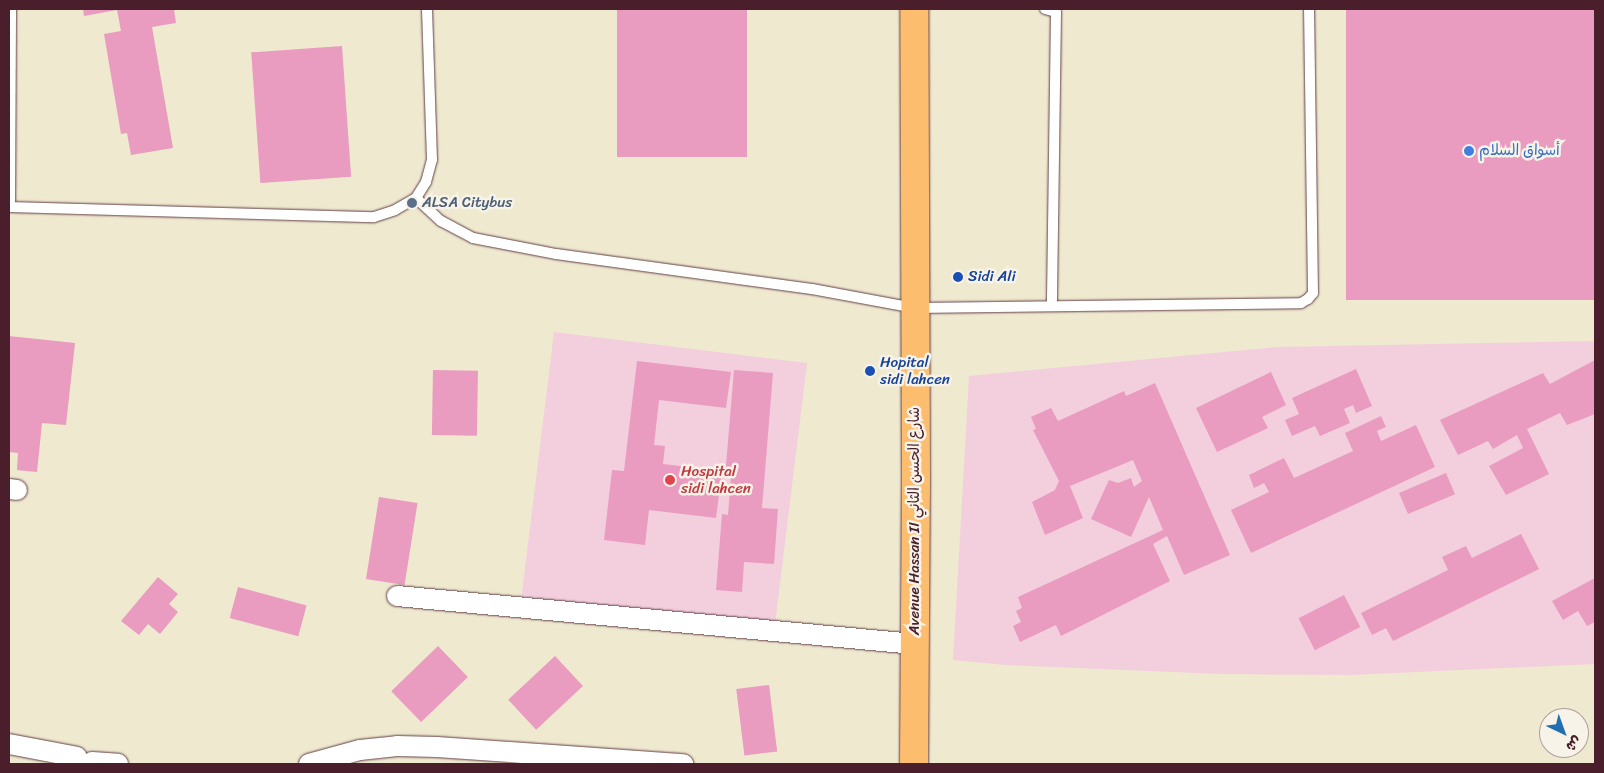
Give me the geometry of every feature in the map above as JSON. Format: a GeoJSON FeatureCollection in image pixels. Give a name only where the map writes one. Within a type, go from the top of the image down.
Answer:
{"type":"FeatureCollection","features":[{"type":"Feature","properties":{"kind":"main road","name":"Avenue Hassan II شارع الحسن الثاني"},"geometry":{"type":"LineString","coordinates":[[914,9],[914,764]]}},
{"type":"Feature","properties":{"kind":"street"},"geometry":{"type":"LineString","coordinates":[[397,596],[914,644]]}},
{"type":"Feature","properties":{"kind":"street"},"geometry":{"type":"LineString","coordinates":[[9,744],[118,764]]}},
{"type":"Feature","properties":{"kind":"street"},"geometry":{"type":"LineString","coordinates":[[309,764],[360,750],[397,746],[437,747],[683,764]]}},
{"type":"Feature","properties":{"kind":"lane"},"geometry":{"type":"LineString","coordinates":[[12,9],[9,207],[374,217],[395,210],[416,198],[426,182],[432,160],[427,9]]}},
{"type":"Feature","properties":{"kind":"lane"},"geometry":{"type":"LineString","coordinates":[[1045,9],[1056,12],[1052,306]]}},
{"type":"Feature","properties":{"kind":"lane"},"geometry":{"type":"LineString","coordinates":[[416,198],[441,221],[473,238],[556,254],[812,289],[915,308],[1301,302],[1308,299],[1313,293],[1309,9]]}},
{"type":"Feature","properties":{"kind":"shaded area","name":"Hospital sidi lahcen"},"geometry":{"type":"Polygon","coordinates":[[[554,332],[807,363],[775,627],[522,596],[554,332]]]}},
{"type":"Feature","properties":{"kind":"shaded area"},"geometry":{"type":"Polygon","coordinates":[[[1595,341],[1595,664],[1351,675],[1221,674],[1005,665],[953,660],[969,376],[1276,347],[1595,341]]]}},
{"type":"Feature","properties":{"kind":"building"},"geometry":{"type":"Polygon","coordinates":[[[83,9],[174,9],[176,23],[152,27],[173,148],[131,155],[127,133],[121,134],[104,34],[121,31],[117,10],[84,16],[83,9]]]}},
{"type":"Feature","properties":{"kind":"building"},"geometry":{"type":"Polygon","coordinates":[[[617,9],[747,9],[747,157],[617,157],[617,9]]]}},
{"type":"Feature","properties":{"kind":"building","name":"أسواق السلام"},"geometry":{"type":"Polygon","coordinates":[[[1346,9],[1595,9],[1595,300],[1346,300],[1346,9]]]}},
{"type":"Feature","properties":{"kind":"building"},"geometry":{"type":"Polygon","coordinates":[[[342,46],[351,177],[260,183],[251,52],[342,46]]]}},
{"type":"Feature","properties":{"kind":"building"},"geometry":{"type":"Polygon","coordinates":[[[9,336],[75,343],[66,425],[42,423],[37,472],[17,470],[18,453],[9,452],[9,336]]]}},
{"type":"Feature","properties":{"kind":"building"},"geometry":{"type":"Polygon","coordinates":[[[1595,360],[1595,414],[1567,425],[1560,413],[1527,429],[1549,474],[1506,495],[1489,466],[1523,448],[1517,435],[1493,449],[1488,441],[1458,455],[1440,420],[1543,373],[1550,384],[1595,360]]]}},
{"type":"Feature","properties":{"kind":"building"},"geometry":{"type":"Polygon","coordinates":[[[637,361],[731,372],[726,408],[659,400],[654,445],[665,446],[663,464],[722,471],[716,518],[649,510],[645,545],[604,540],[612,470],[624,471],[637,361]]]}},
{"type":"Feature","properties":{"kind":"building"},"geometry":{"type":"Polygon","coordinates":[[[1356,369],[1372,406],[1356,413],[1353,405],[1344,409],[1350,423],[1320,436],[1315,426],[1292,436],[1285,420],[1299,414],[1292,398],[1356,369]]]}},
{"type":"Feature","properties":{"kind":"building"},"geometry":{"type":"Polygon","coordinates":[[[433,370],[478,371],[477,436],[432,435],[433,370]]]}},
{"type":"Feature","properties":{"kind":"building"},"geometry":{"type":"Polygon","coordinates":[[[734,370],[773,373],[762,508],[778,509],[774,564],[744,562],[742,592],[716,590],[722,514],[728,515],[731,477],[725,477],[734,370]]]}},
{"type":"Feature","properties":{"kind":"building"},"geometry":{"type":"Polygon","coordinates":[[[1271,372],[1286,405],[1262,417],[1268,428],[1217,452],[1196,408],[1271,372]]]}},
{"type":"Feature","properties":{"kind":"building"},"geometry":{"type":"Polygon","coordinates":[[[1155,383],[1230,555],[1184,575],[1167,536],[1153,544],[1170,581],[1061,636],[1056,625],[1020,642],[1013,626],[1021,622],[1016,611],[1022,608],[1018,597],[1163,530],[1149,497],[1131,537],[1091,519],[1109,480],[1118,483],[1131,478],[1134,487],[1142,481],[1133,460],[1070,486],[1083,518],[1045,535],[1032,502],[1055,490],[1059,481],[1033,430],[1036,429],[1031,417],[1051,408],[1058,421],[1124,391],[1126,396],[1155,383]]]}},
{"type":"Feature","properties":{"kind":"building"},"geometry":{"type":"Polygon","coordinates":[[[1381,416],[1386,427],[1377,431],[1381,441],[1416,425],[1435,467],[1251,553],[1231,510],[1269,492],[1264,483],[1254,488],[1249,475],[1284,458],[1294,478],[1353,451],[1345,433],[1381,416]]]}},
{"type":"Feature","properties":{"kind":"building"},"geometry":{"type":"Polygon","coordinates":[[[1446,473],[1455,494],[1408,514],[1399,493],[1446,473]]]}},
{"type":"Feature","properties":{"kind":"building"},"geometry":{"type":"Polygon","coordinates":[[[379,497],[418,503],[405,585],[366,579],[379,497]]]}},
{"type":"Feature","properties":{"kind":"building"},"geometry":{"type":"Polygon","coordinates":[[[1521,534],[1539,569],[1393,641],[1386,628],[1372,635],[1361,613],[1448,570],[1442,557],[1466,546],[1472,558],[1521,534]]]}},
{"type":"Feature","properties":{"kind":"building"},"geometry":{"type":"Polygon","coordinates":[[[158,577],[178,594],[169,604],[178,612],[160,634],[148,624],[139,635],[121,621],[158,577]]]}},
{"type":"Feature","properties":{"kind":"building"},"geometry":{"type":"Polygon","coordinates":[[[1595,578],[1595,622],[1587,626],[1578,611],[1563,620],[1552,601],[1595,578]]]}},
{"type":"Feature","properties":{"kind":"building"},"geometry":{"type":"Polygon","coordinates":[[[238,587],[307,605],[298,636],[230,618],[238,587]]]}},
{"type":"Feature","properties":{"kind":"building"},"geometry":{"type":"Polygon","coordinates":[[[1344,595],[1360,627],[1315,650],[1299,618],[1344,595]]]}},
{"type":"Feature","properties":{"kind":"building"},"geometry":{"type":"Polygon","coordinates":[[[438,646],[468,677],[421,722],[391,691],[438,646]]]}},
{"type":"Feature","properties":{"kind":"building"},"geometry":{"type":"Polygon","coordinates":[[[555,656],[583,686],[536,730],[508,700],[555,656]]]}},
{"type":"Feature","properties":{"kind":"building"},"geometry":{"type":"Polygon","coordinates":[[[769,685],[777,752],[744,756],[736,689],[769,685]]]}},
{"type":"Feature","properties":{"kind":"place","name":"أسواق السلام"},"geometry":{"type":"Point","coordinates":[1469,151]}},
{"type":"Feature","properties":{"kind":"place","name":"ALSA Citybus"},"geometry":{"type":"Point","coordinates":[412,203]}},
{"type":"Feature","properties":{"kind":"place","name":"Sidi Ali"},"geometry":{"type":"Point","coordinates":[958,277]}},
{"type":"Feature","properties":{"kind":"place","name":"Hopital sidi lahcen"},"geometry":{"type":"Point","coordinates":[870,371]}},
{"type":"Feature","properties":{"kind":"place","name":"Hospital sidi lahcen"},"geometry":{"type":"Point","coordinates":[670,480]}}]}
